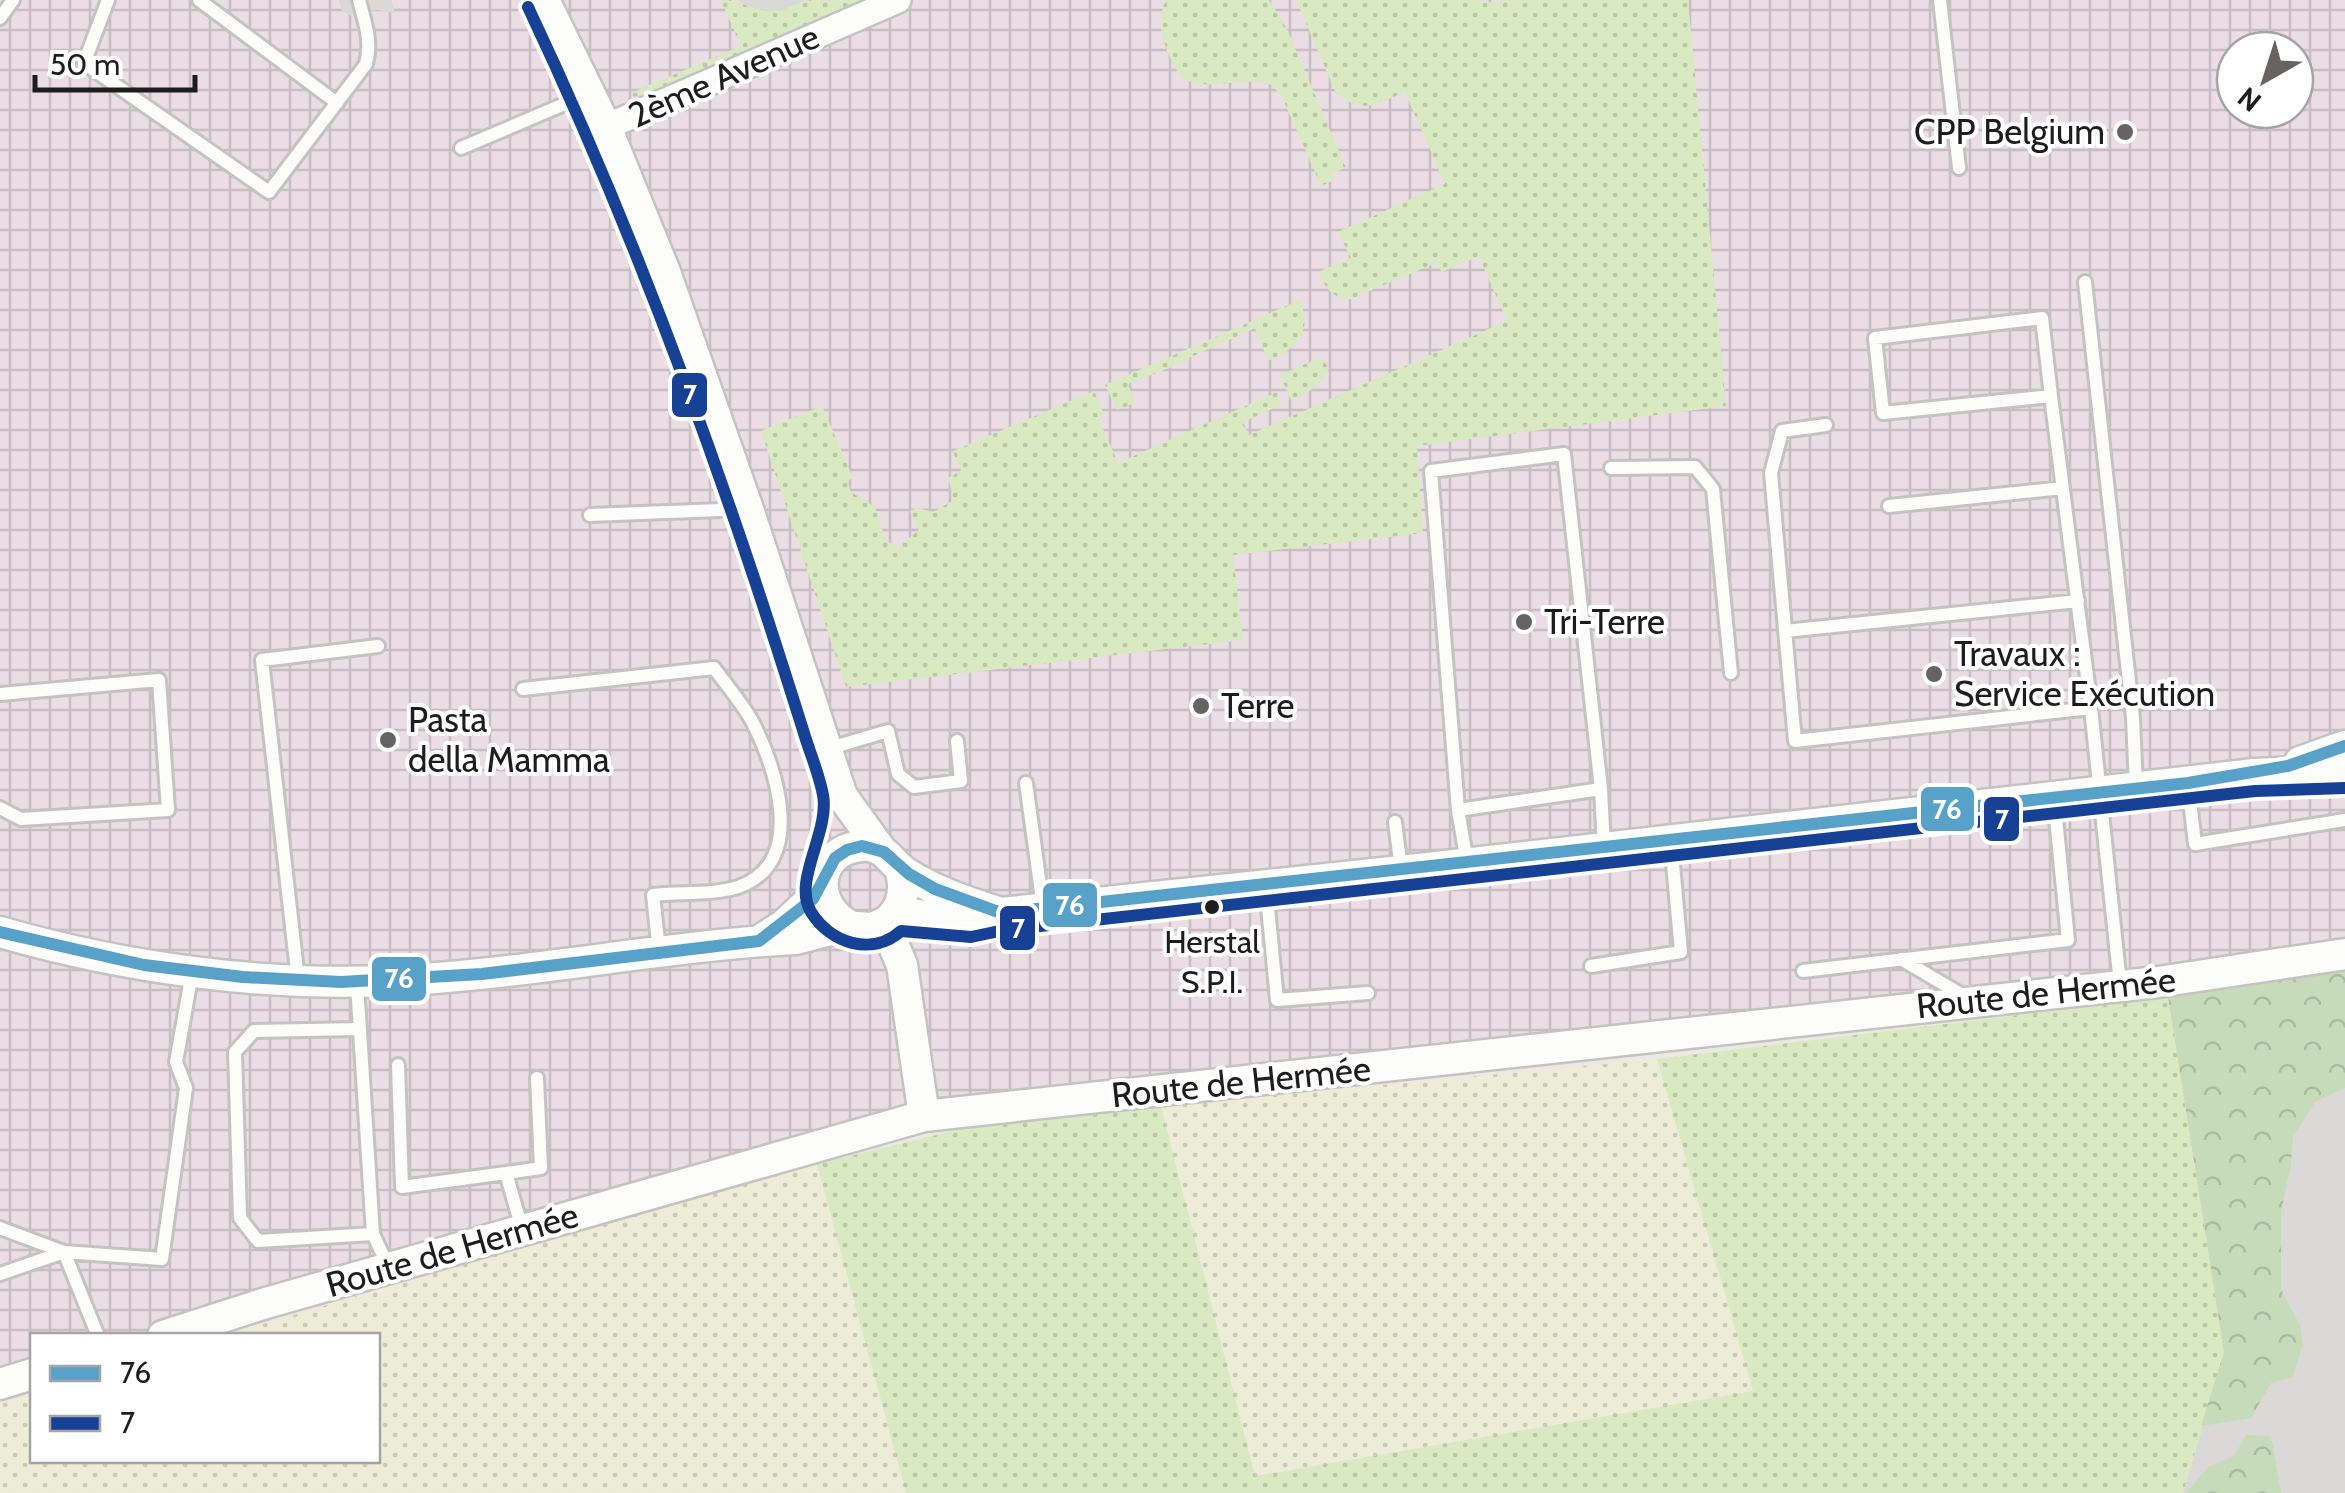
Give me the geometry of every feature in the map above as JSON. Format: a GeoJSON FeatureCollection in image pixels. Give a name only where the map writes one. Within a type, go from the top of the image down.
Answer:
{"type":"FeatureCollection","features":[{"type":"Feature","properties":{"kind":"street","name":"2ème Avenue"},"geometry":{"type":"LineString","coordinates":[[544,0],[606,128],[665,272],[842,796],[891,860]]}},
{"type":"Feature","properties":{"kind":"street","name":"2ème Avenue"},"geometry":{"type":"LineString","coordinates":[[606,128],[898,0]]}},
{"type":"Feature","properties":{"kind":"street"},"geometry":{"type":"LineString","coordinates":[[2254,774],[2324,756],[2345,746]]}},
{"type":"Feature","properties":{"kind":"street"},"geometry":{"type":"LineString","coordinates":[[0,932],[75,951],[192,970],[298,980],[356,981],[494,972],[796,939],[852,926],[872,927],[889,918],[971,920],[1001,913],[2254,774],[2345,770]]}},
{"type":"Feature","properties":{"kind":"street","name":"2ème Avenue"},"geometry":{"type":"LineString","coordinates":[[833,859],[842,796]]}},
{"type":"Feature","properties":{"kind":"street"},"geometry":{"type":"LineString","coordinates":[[759,941],[784,925],[822,888],[833,859],[862,846],[936,889],[1001,913]]}},
{"type":"Feature","properties":{"kind":"street"},"geometry":{"type":"LineString","coordinates":[[891,860],[904,888],[889,918],[902,966],[924,1116]]}},
{"type":"Feature","properties":{"kind":"street"},"geometry":{"type":"LineString","coordinates":[[822,888],[830,912],[852,926]]}},
{"type":"Feature","properties":{"kind":"street"},"geometry":{"type":"LineString","coordinates":[[902,966],[911,949],[942,920]]}},
{"type":"Feature","properties":{"kind":"street","name":"Route de Hermée"},"geometry":{"type":"LineString","coordinates":[[172,1333],[924,1116],[2120,986],[2345,954]]}},
{"type":"Feature","properties":{"kind":"street"},"geometry":{"type":"LineString","coordinates":[[0,1384],[30,1375]]}},
{"type":"Feature","properties":{"kind":"lane"},"geometry":{"type":"LineString","coordinates":[[0,18],[13,0]]}},
{"type":"Feature","properties":{"kind":"lane"},"geometry":{"type":"LineString","coordinates":[[108,0],[102,7],[84,63],[269,192],[366,64],[370,49],[359,0]]}},
{"type":"Feature","properties":{"kind":"lane"},"geometry":{"type":"LineString","coordinates":[[200,0],[336,103]]}},
{"type":"Feature","properties":{"kind":"lane"},"geometry":{"type":"LineString","coordinates":[[1940,0],[1959,168]]}},
{"type":"Feature","properties":{"kind":"lane"},"geometry":{"type":"LineString","coordinates":[[461,148],[590,94]]}},
{"type":"Feature","properties":{"kind":"lane"},"geometry":{"type":"LineString","coordinates":[[2085,282],[2134,718],[2136,788]]}},
{"type":"Feature","properties":{"kind":"lane"},"geometry":{"type":"LineString","coordinates":[[2051,396],[1883,413],[1876,338],[2042,318],[2101,792],[2120,986]]}},
{"type":"Feature","properties":{"kind":"lane"},"geometry":{"type":"LineString","coordinates":[[1826,425],[1782,431],[1771,474],[1795,741],[2091,708]]}},
{"type":"Feature","properties":{"kind":"lane"},"geometry":{"type":"LineString","coordinates":[[1468,863],[1458,810],[1431,471],[1564,454],[1604,847]]}},
{"type":"Feature","properties":{"kind":"lane"},"geometry":{"type":"LineString","coordinates":[[1610,468],[1695,468],[1713,489],[1731,673]]}},
{"type":"Feature","properties":{"kind":"lane"},"geometry":{"type":"LineString","coordinates":[[1890,506],[2063,488]]}},
{"type":"Feature","properties":{"kind":"lane"},"geometry":{"type":"LineString","coordinates":[[590,515],[748,509]]}},
{"type":"Feature","properties":{"kind":"lane"},"geometry":{"type":"LineString","coordinates":[[1785,631],[2078,601]]}},
{"type":"Feature","properties":{"kind":"lane"},"geometry":{"type":"LineString","coordinates":[[298,980],[262,660],[378,646]]}},
{"type":"Feature","properties":{"kind":"lane"},"geometry":{"type":"LineString","coordinates":[[524,689],[714,668],[753,723],[774,775],[782,818],[780,840],[758,875],[736,887],[653,895],[660,954]]}},
{"type":"Feature","properties":{"kind":"lane"},"geometry":{"type":"LineString","coordinates":[[0,694],[159,680],[168,810],[21,818],[0,808]]}},
{"type":"Feature","properties":{"kind":"lane"},"geometry":{"type":"LineString","coordinates":[[827,748],[888,731],[898,774],[914,787],[961,781],[957,742]]}},
{"type":"Feature","properties":{"kind":"lane"},"geometry":{"type":"LineString","coordinates":[[1026,782],[1044,909]]}},
{"type":"Feature","properties":{"kind":"lane"},"geometry":{"type":"LineString","coordinates":[[2188,782],[2195,844],[2345,820]]}},
{"type":"Feature","properties":{"kind":"lane"},"geometry":{"type":"LineString","coordinates":[[1458,810],[1601,789]]}},
{"type":"Feature","properties":{"kind":"lane"},"geometry":{"type":"LineString","coordinates":[[1802,971],[2068,940],[2054,798]]}},
{"type":"Feature","properties":{"kind":"lane"},"geometry":{"type":"LineString","coordinates":[[1395,822],[1401,871]]}},
{"type":"Feature","properties":{"kind":"lane"},"geometry":{"type":"LineString","coordinates":[[1590,966],[1681,952],[1670,840]]}},
{"type":"Feature","properties":{"kind":"lane"},"geometry":{"type":"LineString","coordinates":[[1266,885],[1277,1000],[1368,993]]}},
{"type":"Feature","properties":{"kind":"lane"},"geometry":{"type":"LineString","coordinates":[[1901,960],[1974,1002]]}},
{"type":"Feature","properties":{"kind":"lane"},"geometry":{"type":"LineString","coordinates":[[0,1228],[64,1252],[162,1259],[186,1088],[176,1062],[192,970]]}},
{"type":"Feature","properties":{"kind":"lane"},"geometry":{"type":"LineString","coordinates":[[356,981],[373,1234],[389,1268]]}},
{"type":"Feature","properties":{"kind":"lane"},"geometry":{"type":"LineString","coordinates":[[360,1029],[254,1031],[235,1052],[240,1218],[258,1241],[373,1234]]}},
{"type":"Feature","properties":{"kind":"lane"},"geometry":{"type":"LineString","coordinates":[[398,1065],[402,1188],[541,1168],[537,1078]]}},
{"type":"Feature","properties":{"kind":"lane"},"geometry":{"type":"LineString","coordinates":[[506,1173],[523,1231]]}},
{"type":"Feature","properties":{"kind":"lane"},"geometry":{"type":"LineString","coordinates":[[0,1274],[64,1252]]}},
{"type":"Feature","properties":{"kind":"lane"},"geometry":{"type":"LineString","coordinates":[[64,1252],[97,1333]]}},
{"type":"Feature","properties":{"kind":"shaded area"},"geometry":{"type":"Polygon","coordinates":[[[0,0],[2345,0],[2345,937],[2185,965],[962,1106],[140,1333],[30,1333],[30,1364],[0,1372],[0,0]]]}},
{"type":"Feature","properties":{"kind":"shaded area"},"geometry":{"type":"Polygon","coordinates":[[[339,0],[391,0],[395,13],[376,10],[351,16],[342,11],[339,0]]]}},
{"type":"Feature","properties":{"kind":"shaded area"},"geometry":{"type":"Polygon","coordinates":[[[738,0],[807,0],[780,11],[769,11],[738,0]]]}},
{"type":"Feature","properties":{"kind":"shaded area"},"geometry":{"type":"Polygon","coordinates":[[[2345,946],[2345,1493],[2183,1493],[2224,1352],[2165,977],[2345,946]]]}},
{"type":"Feature","properties":{"kind":"green space"},"geometry":{"type":"Polygon","coordinates":[[[721,0],[775,11],[805,1],[869,0],[665,89],[634,97],[631,93],[741,46],[721,0]]]}},
{"type":"Feature","properties":{"kind":"green space"},"geometry":{"type":"Polygon","coordinates":[[[1166,0],[1269,0],[1287,29],[1346,168],[1332,173],[1334,180],[1321,186],[1282,97],[1272,85],[1203,84],[1182,78],[1161,30],[1166,0]]]}},
{"type":"Feature","properties":{"kind":"green space"},"geometry":{"type":"Polygon","coordinates":[[[1296,0],[1688,0],[1726,406],[1417,446],[1423,533],[1233,555],[1243,640],[846,687],[761,431],[822,406],[853,478],[847,481],[851,492],[875,507],[886,541],[898,547],[919,530],[910,511],[917,508],[933,512],[954,500],[948,478],[961,471],[953,451],[1094,391],[1104,414],[1098,417],[1118,463],[1277,392],[1281,405],[1243,422],[1249,435],[1507,321],[1479,256],[1442,272],[1436,263],[1351,299],[1334,294],[1324,283],[1318,272],[1351,258],[1338,232],[1445,184],[1405,92],[1363,106],[1336,93],[1296,0]]]}},
{"type":"Feature","properties":{"kind":"green space"},"geometry":{"type":"Polygon","coordinates":[[[1300,300],[1305,321],[1300,338],[1278,356],[1268,361],[1255,328],[1190,360],[1128,384],[1135,403],[1117,410],[1105,385],[1300,300]]]}},
{"type":"Feature","properties":{"kind":"green space"},"geometry":{"type":"Polygon","coordinates":[[[1317,359],[1329,368],[1326,375],[1314,388],[1291,400],[1280,375],[1317,359]]]}},
{"type":"Feature","properties":{"kind":"green space"},"geometry":{"type":"Polygon","coordinates":[[[2345,966],[2345,1088],[2315,1102],[2293,1136],[2281,1212],[2281,1290],[2300,1325],[2303,1344],[2293,1377],[2271,1383],[2251,1418],[2201,1426],[2224,1352],[2168,997],[2345,966]]]}},
{"type":"Feature","properties":{"kind":"green space"},"geometry":{"type":"Polygon","coordinates":[[[2168,997],[2224,1352],[2183,1493],[906,1493],[817,1164],[957,1130],[1161,1106],[1255,1476],[1753,1391],[1657,1059],[2168,997]]]}},
{"type":"Feature","properties":{"kind":"green space"},"geometry":{"type":"Polygon","coordinates":[[[1657,1059],[1754,1391],[1254,1476],[1161,1106],[1657,1059]]]}},
{"type":"Feature","properties":{"kind":"green space"},"geometry":{"type":"Polygon","coordinates":[[[817,1164],[906,1493],[0,1493],[0,1404],[30,1395],[30,1463],[380,1463],[380,1333],[233,1333],[817,1164]]]}},
{"type":"Feature","properties":{"kind":"green space"},"geometry":{"type":"Polygon","coordinates":[[[2246,1435],[2271,1436],[2281,1493],[2186,1493],[2208,1467],[2234,1456],[2246,1435]]]}},
{"type":"Feature","properties":{"kind":"transit line","name":"7"},"geometry":{"type":"LineString","coordinates":[[528,7],[650,289],[754,578],[823,795],[824,809],[808,871],[806,900],[819,923],[840,938],[865,945],[890,939],[901,931],[971,937],[1004,930],[2255,791],[2345,788]]}},
{"type":"Feature","properties":{"kind":"transit line","name":"76"},"geometry":{"type":"LineString","coordinates":[[0,932],[144,965],[243,977],[341,982],[482,974],[759,941],[813,899],[835,858],[862,846],[884,852],[909,874],[935,889],[1001,913],[2188,783],[2288,766],[2345,746]]}},
{"type":"Feature","properties":{"kind":"place","name":"CPP Belgium"},"geometry":{"type":"Point","coordinates":[2125,132]}},
{"type":"Feature","properties":{"kind":"place","name":"Tri-Terre"},"geometry":{"type":"Point","coordinates":[1524,622]}},
{"type":"Feature","properties":{"kind":"place","name":"Travaux : Service Exécution"},"geometry":{"type":"Point","coordinates":[1934,674]}},
{"type":"Feature","properties":{"kind":"place","name":"Terre"},"geometry":{"type":"Point","coordinates":[1201,706]}},
{"type":"Feature","properties":{"kind":"place","name":"Pasta della Mamma"},"geometry":{"type":"Point","coordinates":[388,740]}},
{"type":"Feature","properties":{"kind":"place","name":"Herstal S.P.I."},"geometry":{"type":"Point","coordinates":[1212,907]}}]}
